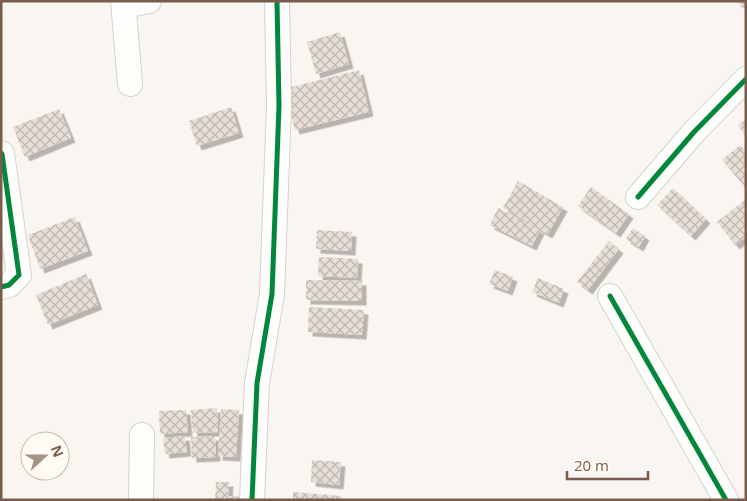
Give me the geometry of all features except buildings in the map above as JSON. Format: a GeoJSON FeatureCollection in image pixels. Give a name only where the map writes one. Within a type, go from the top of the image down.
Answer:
{"type":"FeatureCollection","features":[{"type":"Feature","properties":{"kind":"street"},"geometry":{"type":"LineString","coordinates":[[130,84],[123,4],[148,1]]}},
{"type":"Feature","properties":{"kind":"street"},"geometry":{"type":"LineString","coordinates":[[252,500],[257,383],[272,294],[279,106],[277,1]]}},
{"type":"Feature","properties":{"kind":"street"},"geometry":{"type":"LineString","coordinates":[[638,197],[694,132],[746,79]]}},
{"type":"Feature","properties":{"kind":"street"},"geometry":{"type":"LineString","coordinates":[[1,153],[19,276],[9,285],[1,287]]}},
{"type":"Feature","properties":{"kind":"street"},"geometry":{"type":"LineString","coordinates":[[610,296],[726,500]]}},
{"type":"Feature","properties":{"kind":"street"},"geometry":{"type":"LineString","coordinates":[[141,500],[142,434]]}},
{"type":"Feature","properties":{"kind":"cycle path"},"geometry":{"type":"LineString","coordinates":[[252,500],[257,383],[272,294],[279,106],[277,1]]}},
{"type":"Feature","properties":{"kind":"cycle path"},"geometry":{"type":"LineString","coordinates":[[638,197],[694,132],[746,79]]}},
{"type":"Feature","properties":{"kind":"cycle path"},"geometry":{"type":"LineString","coordinates":[[1,153],[19,275],[9,285],[1,287]]}},
{"type":"Feature","properties":{"kind":"cycle path"},"geometry":{"type":"LineString","coordinates":[[610,296],[726,500]]}}]}
